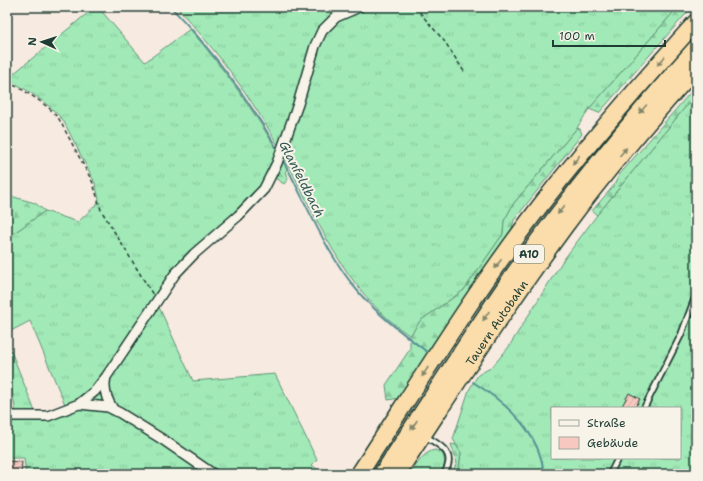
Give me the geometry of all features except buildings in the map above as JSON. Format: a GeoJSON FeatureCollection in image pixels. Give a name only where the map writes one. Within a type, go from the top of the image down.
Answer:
{"type":"FeatureCollection","features":[{"type":"Feature","properties":{"kind":"highway"},"geometry":{"type":"LineString","coordinates":[[359,474],[488,279],[539,207],[589,144],[696,22]]}},
{"type":"Feature","properties":{"kind":"highway","name":"A10"},"geometry":{"type":"LineString","coordinates":[[382,474],[505,287],[552,222],[601,159],[696,48]]}},
{"type":"Feature","properties":{"kind":"highway","name":"Tauern Autobahn"},"geometry":{"type":"LineString","coordinates":[[397,474],[521,288],[566,225],[614,164],[696,68]]}},
{"type":"Feature","properties":{"kind":"street"},"geometry":{"type":"LineString","coordinates":[[7,416],[48,416],[79,404],[95,391],[106,377],[168,283],[186,262],[257,197],[269,180],[278,163],[283,149],[319,38],[331,21],[344,10],[359,7]]}},
{"type":"Feature","properties":{"kind":"street"},"geometry":{"type":"LineString","coordinates":[[106,377],[104,388],[113,410]]}},
{"type":"Feature","properties":{"kind":"street"},"geometry":{"type":"LineString","coordinates":[[79,404],[101,406],[113,410],[165,441],[213,474]]}},
{"type":"Feature","properties":{"kind":"lane"},"geometry":{"type":"LineString","coordinates":[[645,407],[671,356],[696,295]]}},
{"type":"Feature","properties":{"kind":"lane"},"geometry":{"type":"LineString","coordinates":[[423,435],[445,449],[449,455],[449,467],[444,474]]}},
{"type":"Feature","properties":{"kind":"lane"},"geometry":{"type":"LineString","coordinates":[[610,474],[618,459]]}},
{"type":"Feature","properties":{"kind":"path"},"geometry":{"type":"LineString","coordinates":[[415,7],[445,42],[465,74]]}},
{"type":"Feature","properties":{"kind":"path"},"geometry":{"type":"LineString","coordinates":[[7,83],[18,87],[37,99],[50,109],[59,119],[93,182],[101,210],[156,300]]}},
{"type":"Feature","properties":{"kind":"green space"},"geometry":{"type":"Polygon","coordinates":[[[95,7],[98,7],[145,62],[190,29],[239,92],[282,159],[275,178],[263,195],[180,272],[158,305],[193,381],[275,374],[317,460],[312,465],[323,474],[26,474],[24,458],[7,458],[7,413],[16,413],[7,363],[7,341],[36,414],[66,407],[30,321],[7,333],[7,238],[45,211],[78,222],[97,204],[99,199],[95,183],[63,120],[37,97],[7,79],[95,7]]]}},
{"type":"Feature","properties":{"kind":"green space"},"geometry":{"type":"Polygon","coordinates":[[[176,7],[678,7],[589,109],[577,128],[514,203],[504,221],[503,234],[464,290],[420,321],[410,336],[386,317],[366,297],[349,274],[320,227],[280,149],[258,111],[219,57],[176,7]]]}},
{"type":"Feature","properties":{"kind":"green space"},"geometry":{"type":"Polygon","coordinates":[[[678,7],[692,7],[599,113],[589,109],[678,7]]]}},
{"type":"Feature","properties":{"kind":"green space"},"geometry":{"type":"Polygon","coordinates":[[[696,86],[696,94],[597,215],[592,211],[616,183],[619,175],[696,86]]]}},
{"type":"Feature","properties":{"kind":"green space"},"geometry":{"type":"Polygon","coordinates":[[[696,94],[696,474],[458,474],[461,453],[453,439],[469,390],[478,375],[492,367],[508,348],[562,262],[597,215],[696,94]]]}},
{"type":"Feature","properties":{"kind":"green space"},"geometry":{"type":"Polygon","coordinates":[[[577,128],[580,129],[582,134],[514,220],[511,233],[399,398],[388,400],[386,385],[410,349],[410,336],[420,321],[464,290],[503,234],[504,221],[514,203],[577,128]]]}},
{"type":"Feature","properties":{"kind":"green space"},"geometry":{"type":"Polygon","coordinates":[[[282,159],[287,170],[285,172],[288,179],[284,184],[275,178],[282,159]]]}},
{"type":"Feature","properties":{"kind":"green space"},"geometry":{"type":"Polygon","coordinates":[[[7,195],[35,203],[45,211],[7,238],[7,195]]]}},
{"type":"Feature","properties":{"kind":"green space"},"geometry":{"type":"Polygon","coordinates":[[[451,444],[456,445],[461,453],[458,474],[451,474],[457,463],[451,444]]]}},
{"type":"Feature","properties":{"kind":"green space"},"geometry":{"type":"Polygon","coordinates":[[[435,450],[442,453],[444,459],[444,466],[440,474],[411,474],[427,453],[435,450]]]}},
{"type":"Feature","properties":{"kind":"waterway","name":"Glanfeldbach"},"geometry":{"type":"LineString","coordinates":[[171,7],[229,76],[255,112],[278,150]]}},
{"type":"Feature","properties":{"kind":"waterway","name":"Glanfeldbach"},"geometry":{"type":"LineString","coordinates":[[282,158],[327,246],[349,280],[376,310],[426,351]]}},
{"type":"Feature","properties":{"kind":"waterway","name":"Glanfeldbach"},"geometry":{"type":"LineString","coordinates":[[473,382],[497,399],[519,420],[536,445],[544,474]]}}]}
